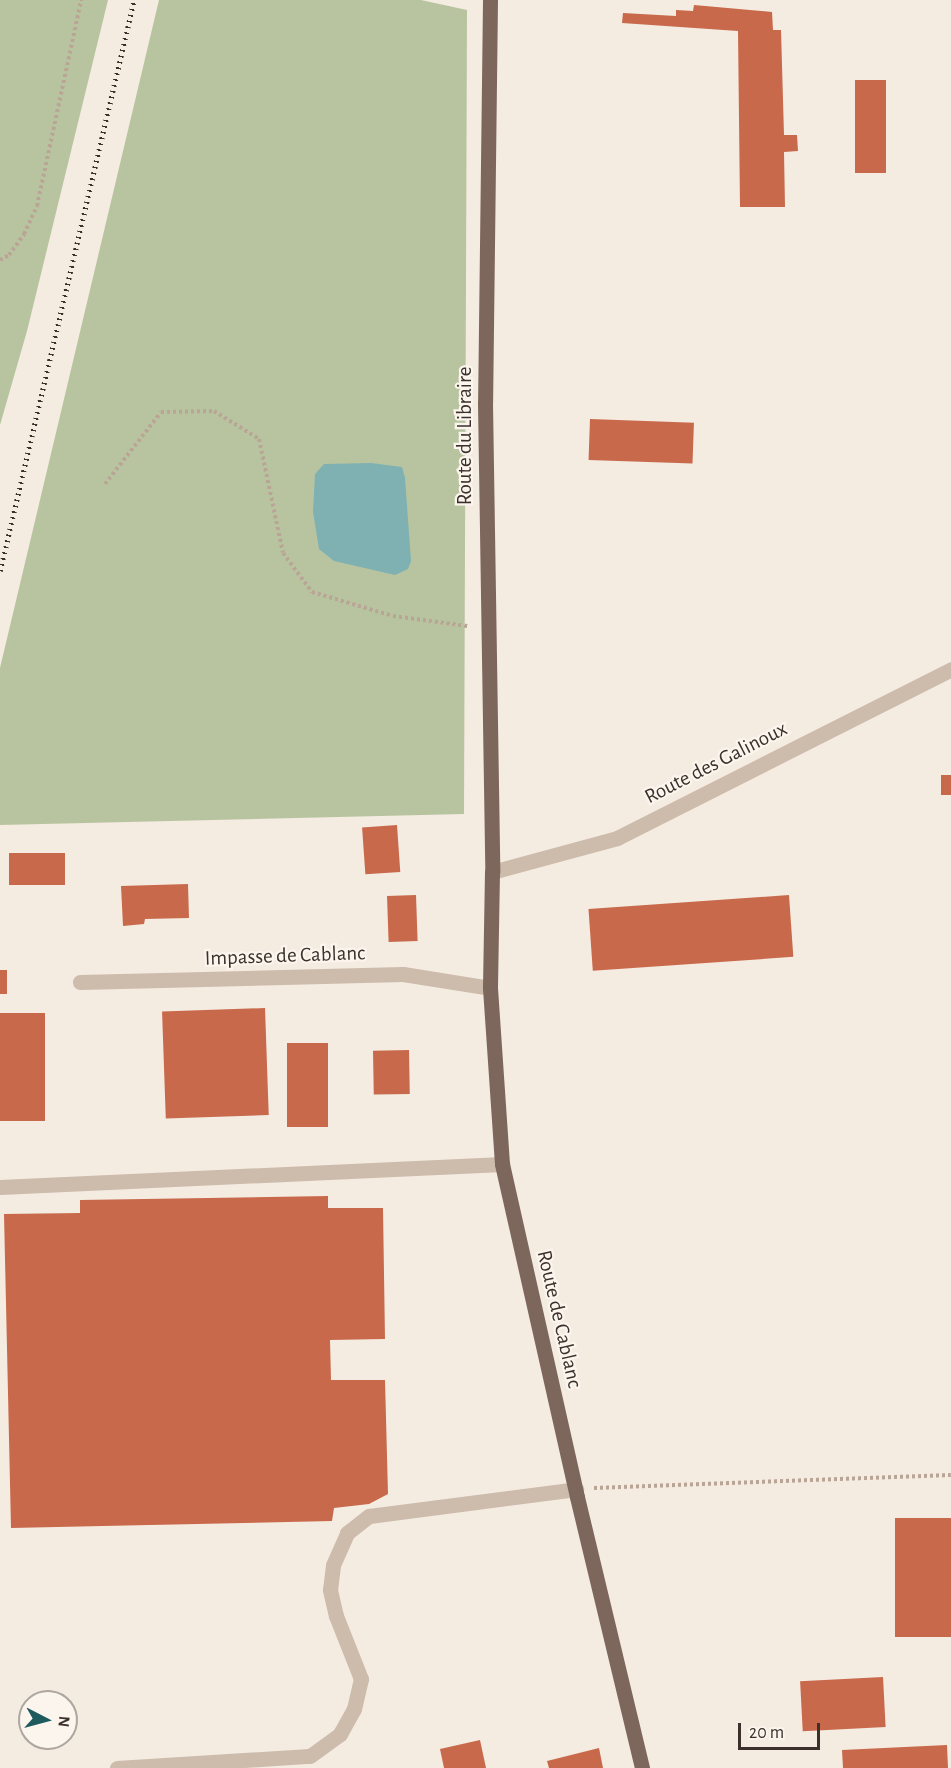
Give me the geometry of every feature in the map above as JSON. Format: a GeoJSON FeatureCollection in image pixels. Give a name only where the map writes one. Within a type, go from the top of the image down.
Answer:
{"type":"FeatureCollection","features":[{"type":"Feature","properties":{"kind":"main road","name":"Route du Libraire"},"geometry":{"type":"LineString","coordinates":[[490,0],[485,404],[492,872]]}},
{"type":"Feature","properties":{"kind":"main road","name":"Route de Cablanc"},"geometry":{"type":"LineString","coordinates":[[492,872],[490,987],[502,1164],[642,1768]]}},
{"type":"Feature","properties":{"kind":"street","name":"Route des Galinoux"},"geometry":{"type":"LineString","coordinates":[[492,872],[617,838],[951,669]]}},
{"type":"Feature","properties":{"kind":"street","name":"Impasse de Cablanc"},"geometry":{"type":"LineString","coordinates":[[80,982],[404,974],[490,987]]}},
{"type":"Feature","properties":{"kind":"street"},"geometry":{"type":"LineString","coordinates":[[0,1187],[502,1164]]}},
{"type":"Feature","properties":{"kind":"street"},"geometry":{"type":"LineString","coordinates":[[117,1768],[310,1756],[340,1734],[354,1709],[361,1679],[336,1616],[330,1590],[333,1565],[346,1533],[369,1516],[576,1489]]}},
{"type":"Feature","properties":{"kind":"path"},"geometry":{"type":"LineString","coordinates":[[0,260],[9,255],[24,234],[37,206],[81,0]]}},
{"type":"Feature","properties":{"kind":"path"},"geometry":{"type":"LineString","coordinates":[[105,484],[161,412],[214,411],[259,439],[283,553],[312,592],[393,616],[489,629]]}},
{"type":"Feature","properties":{"kind":"path"},"geometry":{"type":"LineString","coordinates":[[576,1489],[951,1475]]}},
{"type":"Feature","properties":{"kind":"green space"},"geometry":{"type":"Polygon","coordinates":[[[0,0],[108,0],[27,331],[0,425],[0,0]]]}},
{"type":"Feature","properties":{"kind":"green space"},"geometry":{"type":"Polygon","coordinates":[[[159,0],[421,0],[467,10],[464,814],[0,825],[0,668],[159,0]]]}},
{"type":"Feature","properties":{"kind":"water"},"geometry":{"type":"Polygon","coordinates":[[[371,463],[402,467],[405,478],[411,561],[408,569],[395,575],[334,561],[319,549],[313,512],[315,474],[324,464],[371,463]]]}},
{"type":"Feature","properties":{"kind":"building"},"geometry":{"type":"Polygon","coordinates":[[[694,5],[772,12],[773,30],[781,30],[784,135],[797,135],[798,151],[784,152],[785,207],[740,207],[738,31],[622,23],[623,13],[676,16],[676,10],[693,11],[694,5]]]}},
{"type":"Feature","properties":{"kind":"building"},"geometry":{"type":"Polygon","coordinates":[[[855,80],[886,80],[886,173],[855,173],[855,80]]]}},
{"type":"Feature","properties":{"kind":"building"},"geometry":{"type":"Polygon","coordinates":[[[590,419],[694,423],[693,464],[589,460],[590,419]]]}},
{"type":"Feature","properties":{"kind":"building"},"geometry":{"type":"Polygon","coordinates":[[[941,775],[951,775],[951,795],[941,795],[941,775]]]}},
{"type":"Feature","properties":{"kind":"building"},"geometry":{"type":"Polygon","coordinates":[[[397,825],[400,872],[365,874],[362,827],[397,825]]]}},
{"type":"Feature","properties":{"kind":"building"},"geometry":{"type":"Polygon","coordinates":[[[9,853],[65,853],[65,885],[9,885],[9,853]]]}},
{"type":"Feature","properties":{"kind":"building"},"geometry":{"type":"Polygon","coordinates":[[[188,884],[189,918],[145,919],[144,924],[123,926],[121,886],[188,884]]]}},
{"type":"Feature","properties":{"kind":"building"},"geometry":{"type":"Polygon","coordinates":[[[416,895],[418,941],[389,942],[387,896],[416,895]]]}},
{"type":"Feature","properties":{"kind":"building"},"geometry":{"type":"Polygon","coordinates":[[[789,895],[793,957],[593,971],[588,909],[789,895]]]}},
{"type":"Feature","properties":{"kind":"building"},"geometry":{"type":"Polygon","coordinates":[[[0,970],[7,970],[7,994],[0,994],[0,970]]]}},
{"type":"Feature","properties":{"kind":"building"},"geometry":{"type":"Polygon","coordinates":[[[265,1008],[269,1115],[166,1119],[162,1012],[265,1008]]]}},
{"type":"Feature","properties":{"kind":"building"},"geometry":{"type":"Polygon","coordinates":[[[0,1013],[45,1013],[45,1121],[0,1121],[0,1013]]]}},
{"type":"Feature","properties":{"kind":"building"},"geometry":{"type":"Polygon","coordinates":[[[287,1043],[328,1043],[328,1127],[287,1127],[287,1043]]]}},
{"type":"Feature","properties":{"kind":"building"},"geometry":{"type":"Polygon","coordinates":[[[409,1050],[410,1094],[374,1095],[373,1051],[409,1050]]]}},
{"type":"Feature","properties":{"kind":"building"},"geometry":{"type":"Polygon","coordinates":[[[328,1196],[328,1208],[383,1208],[385,1339],[330,1340],[331,1380],[385,1380],[388,1494],[369,1504],[334,1508],[332,1521],[11,1528],[4,1214],[80,1213],[80,1200],[328,1196]]]}},
{"type":"Feature","properties":{"kind":"building"},"geometry":{"type":"Polygon","coordinates":[[[895,1518],[951,1518],[951,1637],[895,1637],[895,1518]]]}},
{"type":"Feature","properties":{"kind":"building"},"geometry":{"type":"Polygon","coordinates":[[[883,1677],[886,1727],[803,1731],[800,1681],[883,1677]]]}},
{"type":"Feature","properties":{"kind":"building"},"geometry":{"type":"Polygon","coordinates":[[[480,1740],[486,1768],[444,1768],[440,1749],[480,1740]]]}},
{"type":"Feature","properties":{"kind":"building"},"geometry":{"type":"Polygon","coordinates":[[[947,1745],[948,1768],[843,1768],[842,1750],[947,1745]]]}},
{"type":"Feature","properties":{"kind":"building"},"geometry":{"type":"Polygon","coordinates":[[[599,1748],[603,1768],[549,1768],[547,1761],[599,1748]]]}},
{"type":"Feature","properties":{"kind":"railway"},"geometry":{"type":"LineString","coordinates":[[0,571],[134,0]]}}]}
